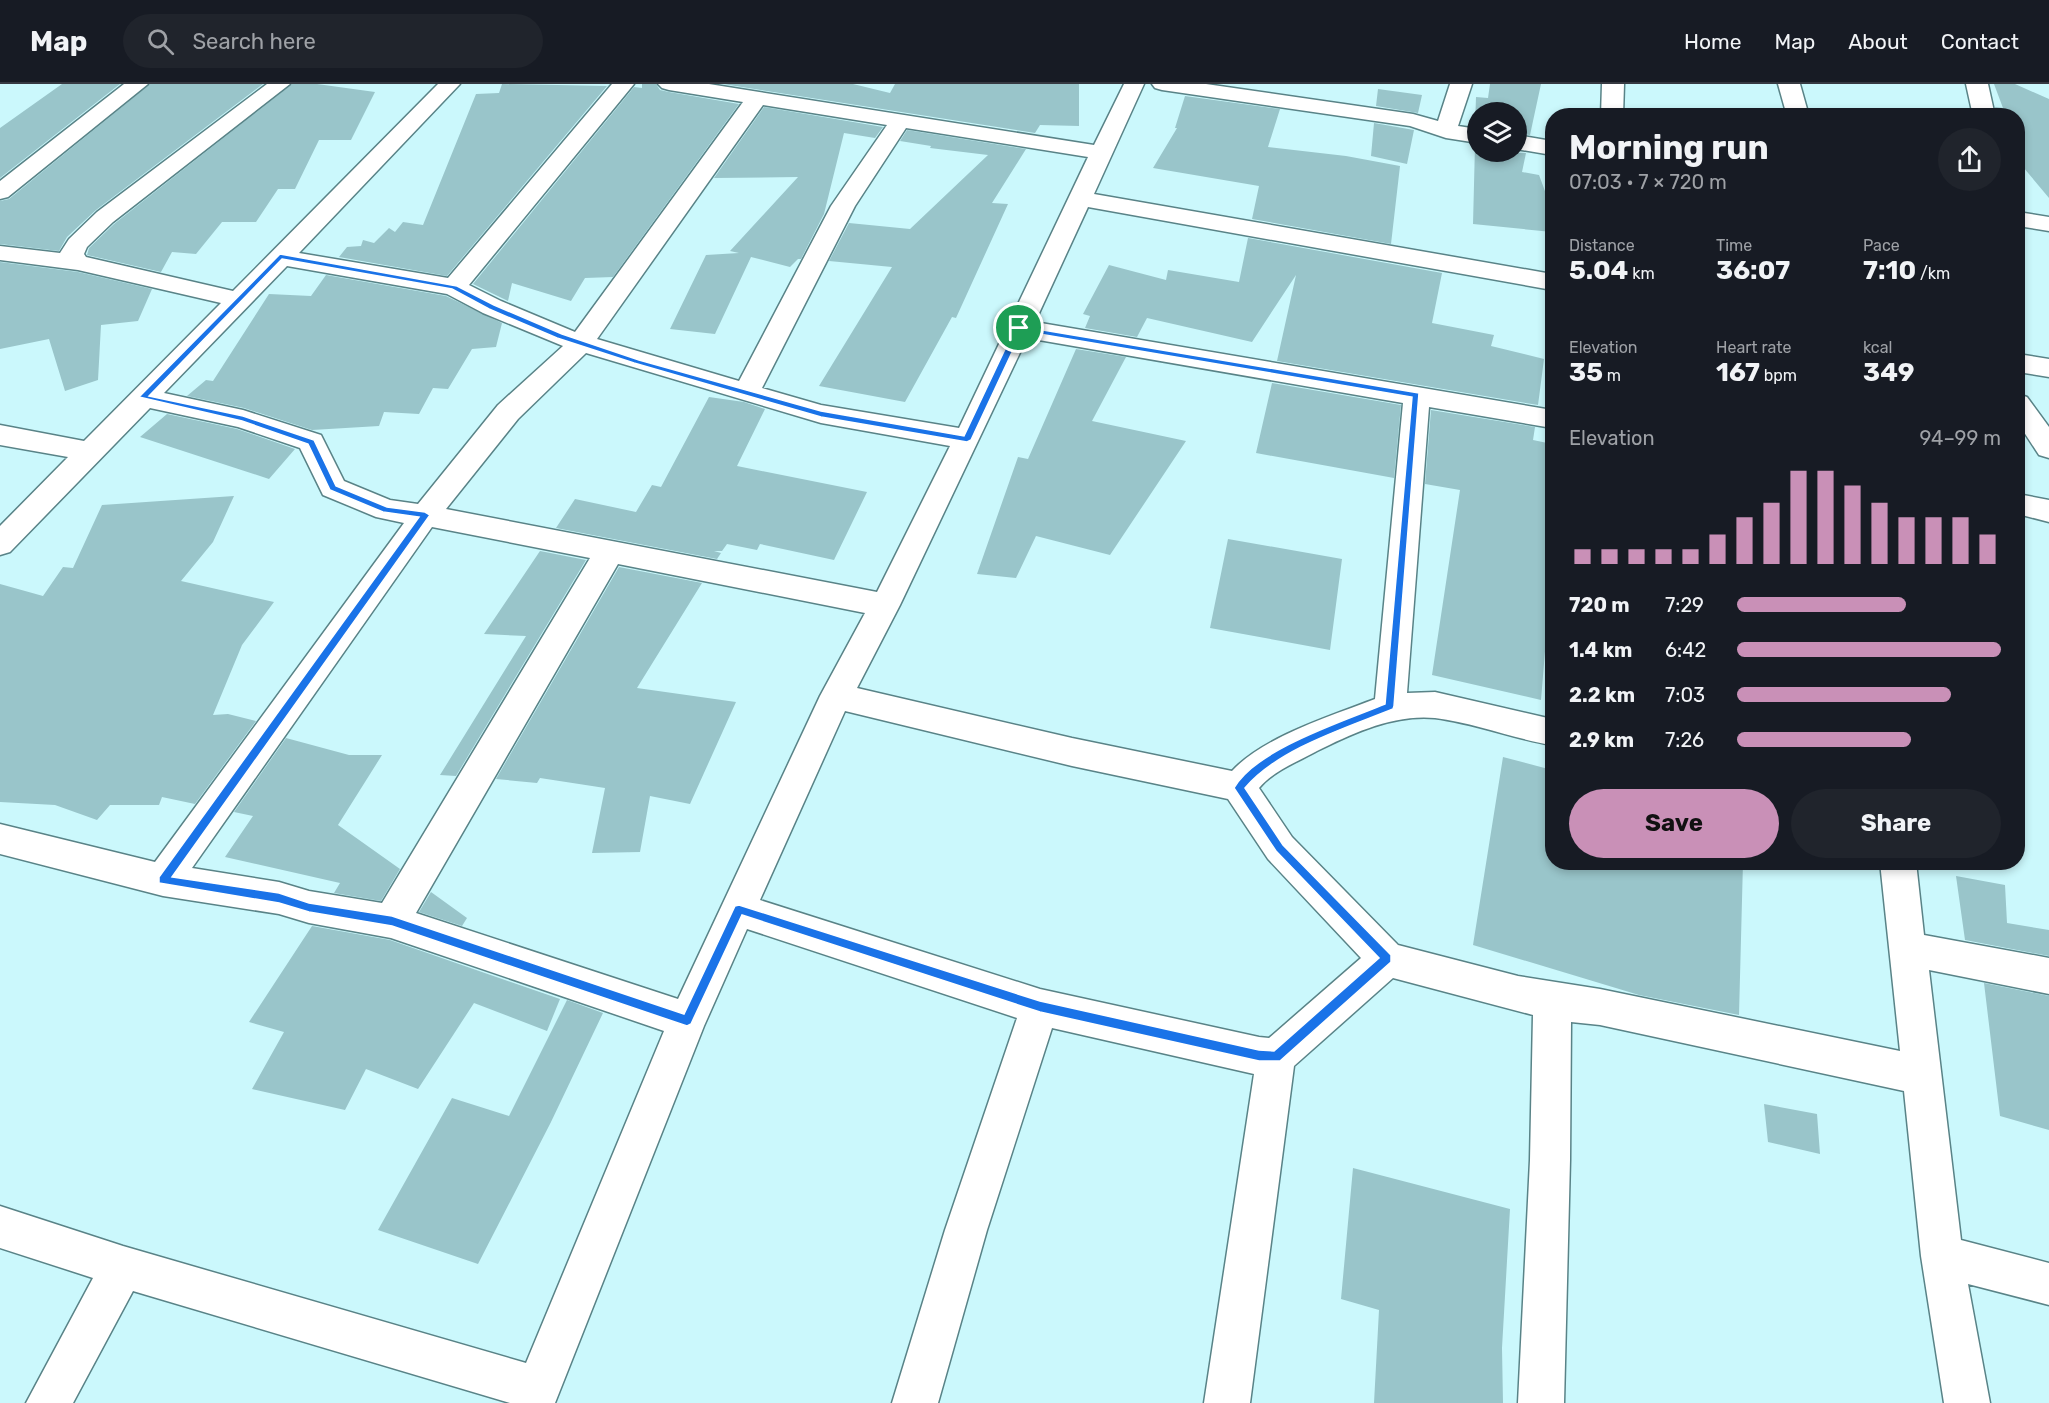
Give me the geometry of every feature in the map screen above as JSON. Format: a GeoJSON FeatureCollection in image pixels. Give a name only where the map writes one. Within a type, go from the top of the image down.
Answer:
{"type":"FeatureCollection","features":[{"type":"Feature","properties":{"kind":"street"},"geometry":{"type":"LineString","coordinates":[[0,192],[137,84]]}},
{"type":"Feature","properties":{"kind":"street"},"geometry":{"type":"LineString","coordinates":[[78,263],[72,254],[77,244],[105,217],[280,84]]}},
{"type":"Feature","properties":{"kind":"street"},"geometry":{"type":"LineString","coordinates":[[0,544],[450,84]]}},
{"type":"Feature","properties":{"kind":"street"},"geometry":{"type":"LineString","coordinates":[[454,287],[623,84]]}},
{"type":"Feature","properties":{"kind":"street"},"geometry":{"type":"LineString","coordinates":[[669,84],[1103,153]]}},
{"type":"Feature","properties":{"kind":"street"},"geometry":{"type":"LineString","coordinates":[[0,1227],[535,1396],[687,1021],[836,696],[967,440],[1134,84]]}},
{"type":"Feature","properties":{"kind":"street"},"geometry":{"type":"LineString","coordinates":[[1161,84],[1322,109],[1413,120],[1446,131],[1467,134]]}},
{"type":"Feature","properties":{"kind":"street"},"geometry":{"type":"LineString","coordinates":[[1322,109],[1329,84]]}},
{"type":"Feature","properties":{"kind":"street"},"geometry":{"type":"LineString","coordinates":[[1446,131],[1461,84]]}},
{"type":"Feature","properties":{"kind":"street"},"geometry":{"type":"LineString","coordinates":[[1612,108],[1613,84]]}},
{"type":"Feature","properties":{"kind":"street"},"geometry":{"type":"LineString","coordinates":[[1789,84],[1796,108]]}},
{"type":"Feature","properties":{"kind":"street"},"geometry":{"type":"LineString","coordinates":[[1977,84],[1982,108]]}},
{"type":"Feature","properties":{"kind":"street"},"geometry":{"type":"LineString","coordinates":[[163,880],[425,515],[508,412],[580,343],[758,98]]}},
{"type":"Feature","properties":{"kind":"street"},"geometry":{"type":"LineString","coordinates":[[746,393],[843,206],[901,120]]}},
{"type":"Feature","properties":{"kind":"street"},"geometry":{"type":"LineString","coordinates":[[1527,144],[1545,147]]}},
{"type":"Feature","properties":{"kind":"street"},"geometry":{"type":"LineString","coordinates":[[1080,199],[1545,281]]}},
{"type":"Feature","properties":{"kind":"street"},"geometry":{"type":"LineString","coordinates":[[2025,220],[2049,224]]}},
{"type":"Feature","properties":{"kind":"street"},"geometry":{"type":"LineString","coordinates":[[0,253],[78,263],[136,277],[182,284],[238,300]]}},
{"type":"Feature","properties":{"kind":"street"},"geometry":{"type":"LineString","coordinates":[[280,257],[454,287],[492,307],[580,343],[746,393],[821,414],[967,440]]}},
{"type":"Feature","properties":{"kind":"street"},"geometry":{"type":"LineString","coordinates":[[1019,328],[1545,418]]}},
{"type":"Feature","properties":{"kind":"street"},"geometry":{"type":"LineString","coordinates":[[2025,364],[2049,368]]}},
{"type":"Feature","properties":{"kind":"street"},"geometry":{"type":"LineString","coordinates":[[1390,706],[1417,395]]}},
{"type":"Feature","properties":{"kind":"street"},"geometry":{"type":"LineString","coordinates":[[143,397],[243,418],[311,442],[333,488],[386,510],[425,515],[885,604]]}},
{"type":"Feature","properties":{"kind":"street"},"geometry":{"type":"LineString","coordinates":[[2025,413],[2049,448]]}},
{"type":"Feature","properties":{"kind":"street"},"geometry":{"type":"LineString","coordinates":[[0,435],[90,452]]}},
{"type":"Feature","properties":{"kind":"street"},"geometry":{"type":"LineString","coordinates":[[2025,506],[2049,511]]}},
{"type":"Feature","properties":{"kind":"street"},"geometry":{"type":"LineString","coordinates":[[392,921],[610,552]]}},
{"type":"Feature","properties":{"kind":"street"},"geometry":{"type":"LineString","coordinates":[[836,696],[1072,753],[1239,788],[1280,848],[1387,959],[1497,991],[1552,1003],[1600,1007],[1921,1075]]}},
{"type":"Feature","properties":{"kind":"street"},"geometry":{"type":"LineString","coordinates":[[1239,788],[1253,771],[1280,755],[1320,735],[1390,706],[1435,705],[1545,730]]}},
{"type":"Feature","properties":{"kind":"street"},"geometry":{"type":"LineString","coordinates":[[0,839],[163,880],[279,898],[309,908],[392,921],[687,1021]]}},
{"type":"Feature","properties":{"kind":"street"},"geometry":{"type":"LineString","coordinates":[[1899,870],[1942,1256],[1967,1403]]}},
{"type":"Feature","properties":{"kind":"street"},"geometry":{"type":"LineString","coordinates":[[739,910],[1040,1006],[1259,1056],[1276,1057]]}},
{"type":"Feature","properties":{"kind":"street"},"geometry":{"type":"LineString","coordinates":[[1907,949],[2049,975]]}},
{"type":"Feature","properties":{"kind":"street"},"geometry":{"type":"LineString","coordinates":[[1227,1403],[1276,1057],[1387,959]]}},
{"type":"Feature","properties":{"kind":"street"},"geometry":{"type":"LineString","coordinates":[[1541,1403],[1550,1160],[1552,1003]]}},
{"type":"Feature","properties":{"kind":"street"},"geometry":{"type":"LineString","coordinates":[[915,1403],[966,1230],[1040,1006]]}},
{"type":"Feature","properties":{"kind":"street"},"geometry":{"type":"LineString","coordinates":[[1942,1256],[2049,1284]]}},
{"type":"Feature","properties":{"kind":"street"},"geometry":{"type":"LineString","coordinates":[[48,1403],[123,1267]]}},
{"type":"Feature","properties":{"kind":"building"},"geometry":{"type":"Polygon","coordinates":[[[62,84],[120,84],[0,178],[0,128],[62,84]]]}},
{"type":"Feature","properties":{"kind":"building"},"geometry":{"type":"Polygon","coordinates":[[[150,84],[263,84],[96,210],[67,237],[59,251],[0,244],[0,201],[9,199],[150,84]]]}},
{"type":"Feature","properties":{"kind":"building"},"geometry":{"type":"Polygon","coordinates":[[[292,84],[317,84],[375,92],[351,140],[319,140],[295,189],[278,189],[256,222],[222,222],[196,254],[172,252],[161,272],[87,255],[89,248],[114,224],[292,84]]]}},
{"type":"Feature","properties":{"kind":"building"},"geometry":{"type":"Polygon","coordinates":[[[502,84],[607,86],[447,276],[339,257],[347,247],[361,246],[363,240],[374,243],[389,228],[395,232],[403,222],[423,225],[476,94],[499,93],[502,84]]]}},
{"type":"Feature","properties":{"kind":"building"},"geometry":{"type":"Polygon","coordinates":[[[642,84],[656,84],[660,90],[739,104],[613,277],[585,278],[571,301],[512,283],[508,301],[473,284],[634,87],[642,88],[642,84]]]}},
{"type":"Feature","properties":{"kind":"building"},"geometry":{"type":"Polygon","coordinates":[[[723,84],[853,84],[890,93],[895,84],[1079,84],[1079,126],[1040,125],[1035,133],[723,84]]]}},
{"type":"Feature","properties":{"kind":"building"},"geometry":{"type":"Polygon","coordinates":[[[1490,84],[1541,84],[1530,135],[1527,135],[1527,102],[1476,102],[1476,97],[1488,98],[1490,84]]]}},
{"type":"Feature","properties":{"kind":"building"},"geometry":{"type":"Polygon","coordinates":[[[1994,84],[2015,84],[2049,99],[2049,198],[2025,169],[2025,108],[2003,108],[1994,84]]]}},
{"type":"Feature","properties":{"kind":"building"},"geometry":{"type":"Polygon","coordinates":[[[1378,89],[1422,95],[1418,113],[1376,106],[1378,89]]]}},
{"type":"Feature","properties":{"kind":"building"},"geometry":{"type":"Polygon","coordinates":[[[1185,96],[1280,109],[1268,147],[1346,156],[1400,166],[1391,244],[1252,219],[1259,186],[1153,168],[1177,128],[1175,128],[1185,96]]]}},
{"type":"Feature","properties":{"kind":"building"},"geometry":{"type":"Polygon","coordinates":[[[764,107],[883,127],[875,138],[844,133],[824,214],[801,259],[790,267],[751,257],[715,334],[670,329],[706,255],[739,253],[730,251],[798,177],[714,178],[764,107]]]}},
{"type":"Feature","properties":{"kind":"building"},"geometry":{"type":"Polygon","coordinates":[[[1374,123],[1414,130],[1407,164],[1371,156],[1374,123]]]}},
{"type":"Feature","properties":{"kind":"building"},"geometry":{"type":"Polygon","coordinates":[[[907,130],[1026,149],[992,203],[1008,204],[956,318],[952,317],[905,402],[819,386],[892,267],[829,261],[849,223],[910,229],[988,155],[930,148],[931,146],[900,141],[907,130]]]}},
{"type":"Feature","properties":{"kind":"building"},"geometry":{"type":"Polygon","coordinates":[[[1475,162],[1524,162],[1522,172],[1539,175],[1545,191],[1545,231],[1473,224],[1475,162]]]}},
{"type":"Feature","properties":{"kind":"building"},"geometry":{"type":"Polygon","coordinates":[[[1248,238],[1442,273],[1432,323],[1494,335],[1491,346],[1544,359],[1538,405],[1277,361],[1296,275],[1252,342],[1147,318],[1137,337],[1085,328],[1090,316],[1083,314],[1109,265],[1166,280],[1168,270],[1239,282],[1248,238]]]}},
{"type":"Feature","properties":{"kind":"building"},"geometry":{"type":"Polygon","coordinates":[[[0,262],[78,272],[152,289],[138,321],[101,325],[98,380],[65,391],[49,339],[0,349],[0,262]]]}},
{"type":"Feature","properties":{"kind":"building"},"geometry":{"type":"Polygon","coordinates":[[[326,275],[446,296],[502,323],[496,347],[472,349],[448,389],[433,388],[419,414],[384,412],[379,426],[312,430],[244,408],[187,396],[206,380],[213,381],[269,294],[311,296],[326,275]]]}},
{"type":"Feature","properties":{"kind":"building"},"geometry":{"type":"Polygon","coordinates":[[[1076,349],[1126,357],[1092,421],[1186,441],[1110,555],[1036,536],[1016,578],[977,574],[1018,457],[1028,459],[1076,349]]]}},
{"type":"Feature","properties":{"kind":"building"},"geometry":{"type":"Polygon","coordinates":[[[1272,383],[1401,405],[1394,478],[1256,453],[1272,383]]]}},
{"type":"Feature","properties":{"kind":"building"},"geometry":{"type":"Polygon","coordinates":[[[709,397],[744,402],[765,409],[737,466],[867,492],[834,560],[760,544],[757,550],[727,544],[722,551],[714,551],[721,553],[717,559],[556,528],[575,499],[636,512],[652,485],[661,487],[709,397]]]}},
{"type":"Feature","properties":{"kind":"building"},"geometry":{"type":"Polygon","coordinates":[[[1431,410],[1535,427],[1533,440],[1545,443],[1545,651],[1541,700],[1432,675],[1460,490],[1425,484],[1431,410]]]}},
{"type":"Feature","properties":{"kind":"building"},"geometry":{"type":"Polygon","coordinates":[[[167,414],[237,429],[295,449],[269,479],[140,437],[167,414]]]}},
{"type":"Feature","properties":{"kind":"building"},"geometry":{"type":"Polygon","coordinates":[[[234,496],[213,542],[181,581],[274,602],[242,645],[213,715],[228,714],[256,721],[195,804],[162,797],[159,805],[110,805],[97,820],[55,805],[0,802],[0,584],[43,596],[63,567],[73,568],[102,505],[234,496]]]}},
{"type":"Feature","properties":{"kind":"building"},"geometry":{"type":"Polygon","coordinates":[[[1228,539],[1342,559],[1330,650],[1210,628],[1228,539]]]}},
{"type":"Feature","properties":{"kind":"building"},"geometry":{"type":"Polygon","coordinates":[[[540,551],[586,560],[456,776],[440,775],[526,636],[484,634],[540,551]]]}},
{"type":"Feature","properties":{"kind":"building"},"geometry":{"type":"Polygon","coordinates":[[[619,567],[702,583],[637,688],[736,702],[690,804],[650,796],[640,852],[592,853],[605,788],[540,778],[537,783],[496,779],[619,567]]]}},
{"type":"Feature","properties":{"kind":"building"},"geometry":{"type":"Polygon","coordinates":[[[286,738],[349,755],[382,755],[338,825],[400,869],[381,901],[334,893],[340,883],[225,857],[253,816],[234,812],[286,738]]]}},
{"type":"Feature","properties":{"kind":"building"},"geometry":{"type":"Polygon","coordinates":[[[1503,757],[1545,768],[1545,870],[1743,870],[1739,1015],[1639,995],[1473,945],[1503,757]]]}},
{"type":"Feature","properties":{"kind":"building"},"geometry":{"type":"Polygon","coordinates":[[[1956,876],[2005,885],[2007,923],[2049,930],[2049,956],[1965,940],[1956,876]]]}},
{"type":"Feature","properties":{"kind":"building"},"geometry":{"type":"Polygon","coordinates":[[[431,892],[467,918],[462,926],[419,912],[431,892]]]}},
{"type":"Feature","properties":{"kind":"building"},"geometry":{"type":"Polygon","coordinates":[[[312,926],[390,940],[560,999],[547,1031],[474,1003],[418,1089],[366,1069],[345,1110],[252,1089],[284,1032],[249,1022],[312,926]]]}},
{"type":"Feature","properties":{"kind":"building"},"geometry":{"type":"Polygon","coordinates":[[[1984,983],[2049,996],[2049,1130],[2000,1116],[1984,983]]]}},
{"type":"Feature","properties":{"kind":"building"},"geometry":{"type":"Polygon","coordinates":[[[567,1000],[603,1013],[551,1122],[478,1264],[378,1230],[452,1098],[509,1116],[567,1000]]]}},
{"type":"Feature","properties":{"kind":"building"},"geometry":{"type":"Polygon","coordinates":[[[1764,1104],[1817,1114],[1820,1154],[1768,1142],[1764,1104]]]}},
{"type":"Feature","properties":{"kind":"building"},"geometry":{"type":"Polygon","coordinates":[[[1353,1168],[1510,1209],[1502,1348],[1503,1403],[1374,1403],[1379,1310],[1341,1299],[1353,1168]]]}},
{"type":"Feature","properties":{"kind":"route"},"geometry":{"type":"LineString","coordinates":[[280,257],[454,287],[492,307],[560,336],[637,362],[821,414],[967,440],[1019,328],[1417,395],[1390,706],[1320,735],[1280,755],[1253,771],[1239,788],[1280,848],[1387,959],[1276,1057],[1259,1056],[1040,1006],[739,910],[687,1021],[392,921],[309,908],[279,898],[163,880],[425,515],[386,510],[333,488],[311,442],[243,418],[143,397],[280,257]]}}]}
